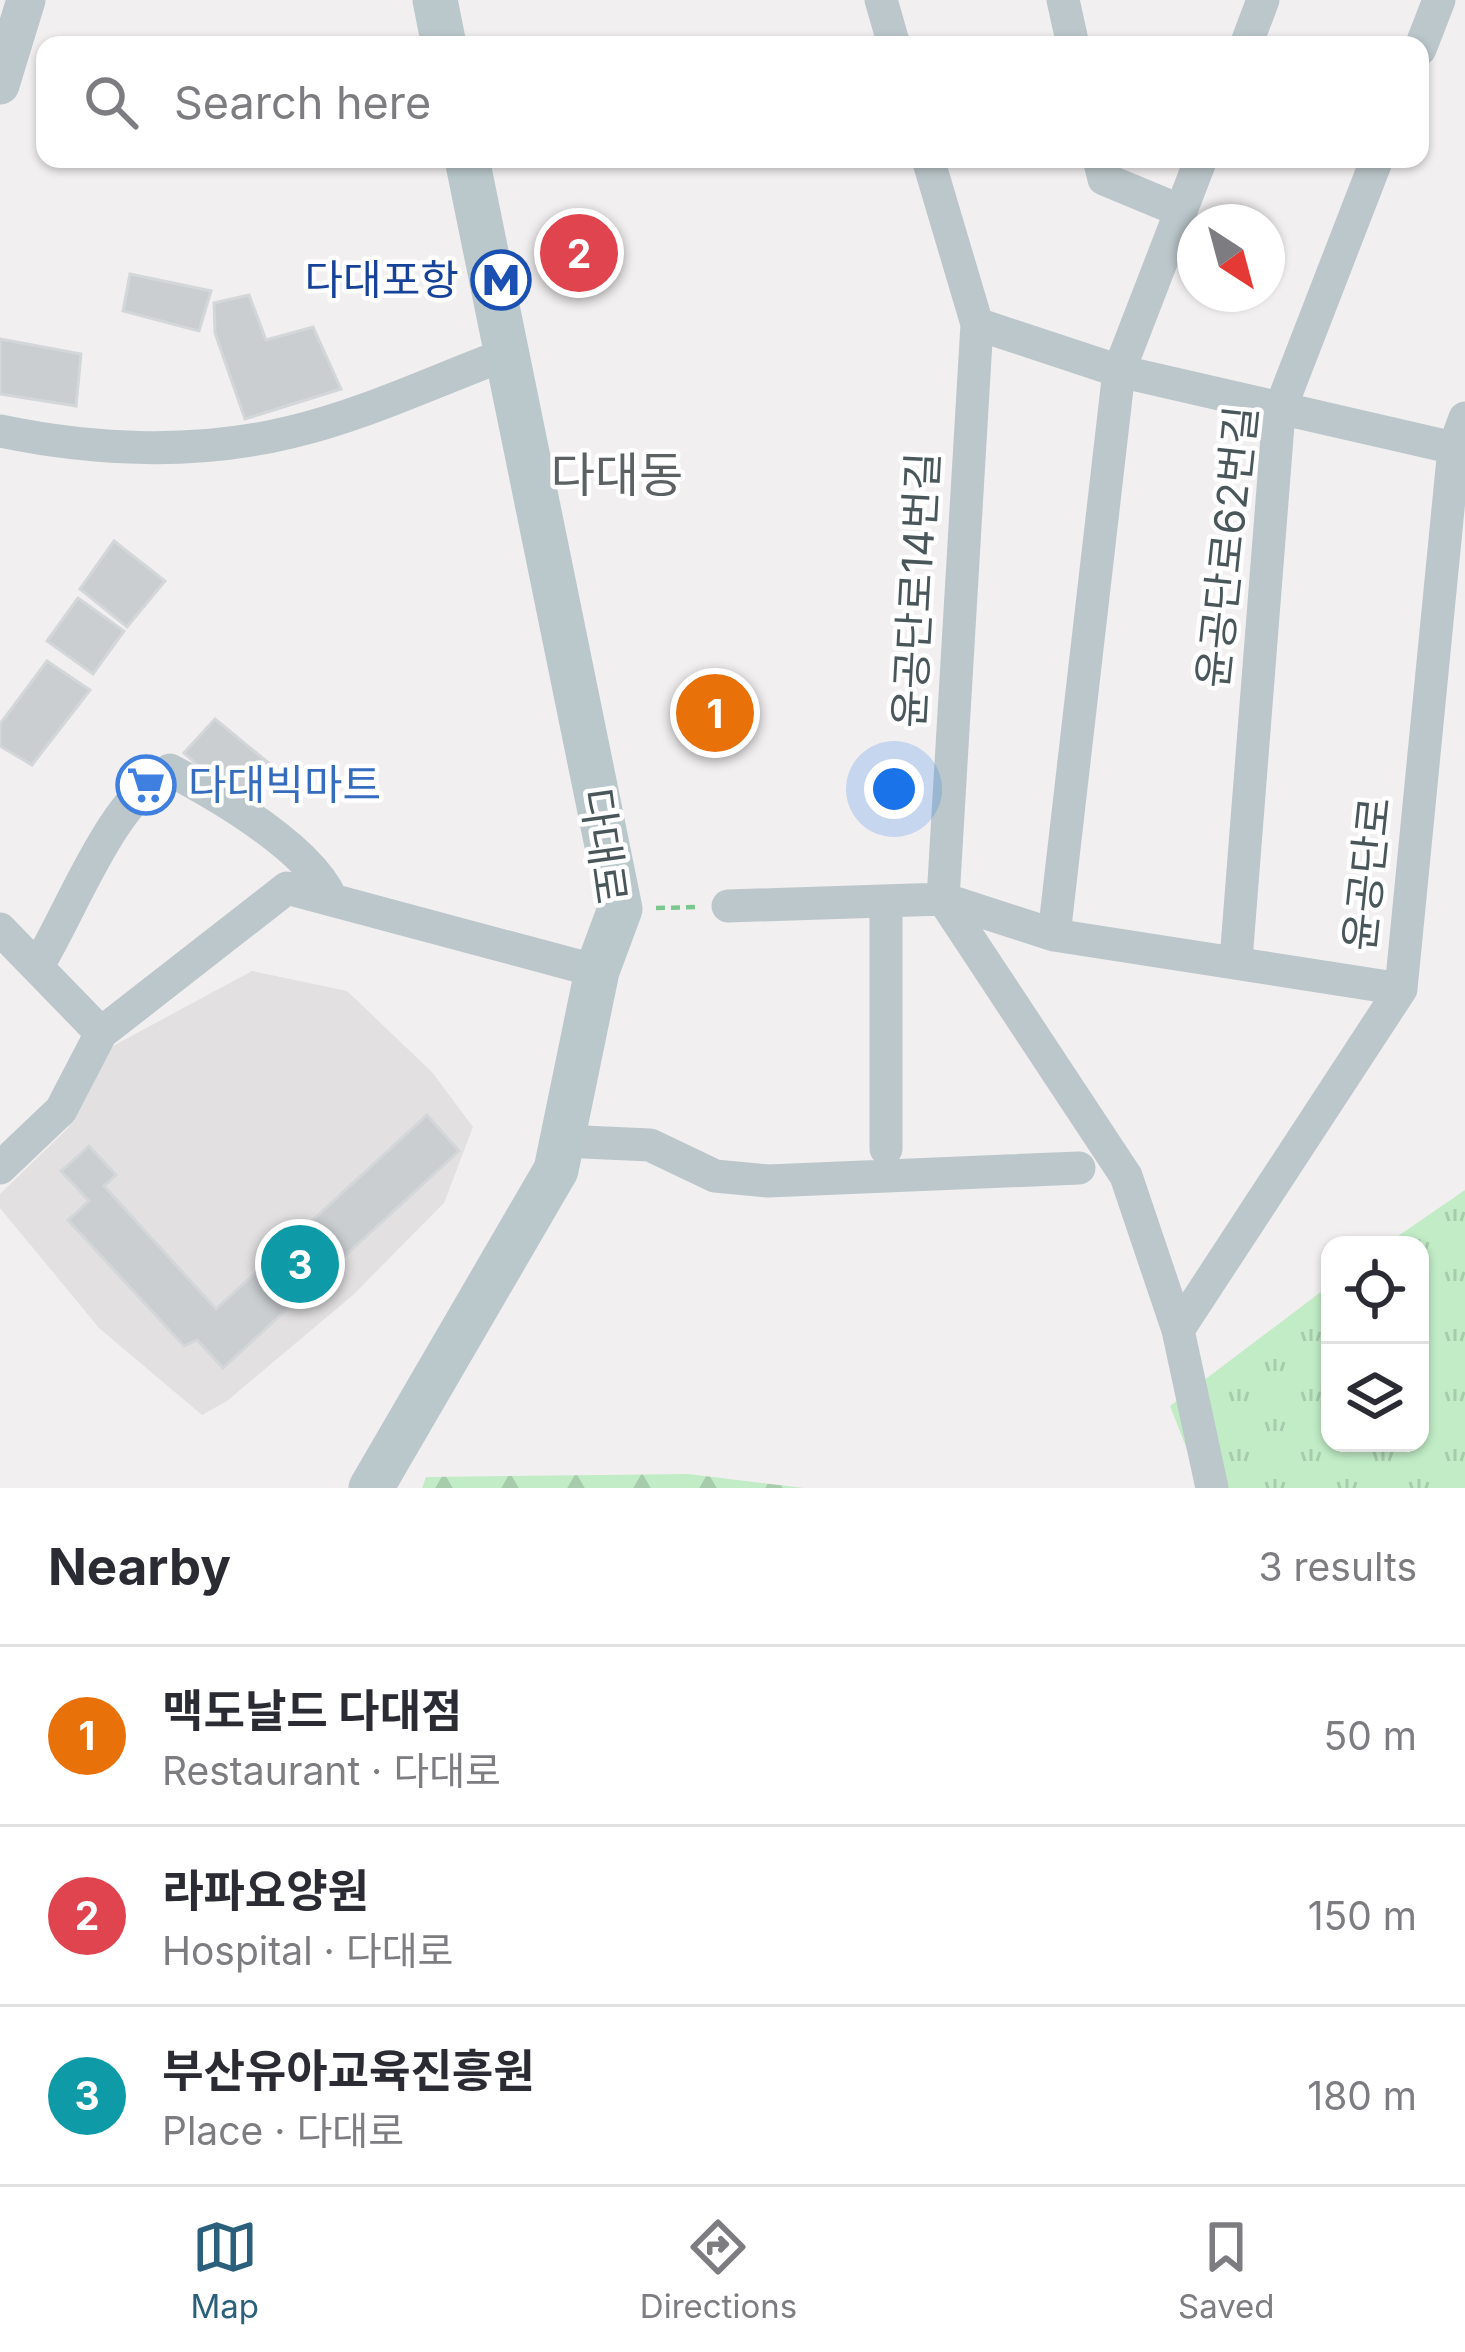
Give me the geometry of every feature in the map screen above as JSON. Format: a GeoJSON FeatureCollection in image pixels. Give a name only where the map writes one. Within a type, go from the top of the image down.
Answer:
{"type":"FeatureCollection","features":[{"type":"Feature","properties":{"kind":"main road","name":"다대로"},"geometry":{"type":"LineString","coordinates":[[371,1488],[556,1170],[597,970],[620,909],[469,168]]}},
{"type":"Feature","properties":{"kind":"street"},"geometry":{"type":"LineString","coordinates":[[0,85],[26,0]]}},
{"type":"Feature","properties":{"kind":"street"},"geometry":{"type":"LineString","coordinates":[[881,0],[891,36]]}},
{"type":"Feature","properties":{"kind":"street"},"geometry":{"type":"LineString","coordinates":[[1063,0],[1071,36]]}},
{"type":"Feature","properties":{"kind":"street"},"geometry":{"type":"LineString","coordinates":[[1249,36],[1263,0]]}},
{"type":"Feature","properties":{"kind":"street"},"geometry":{"type":"LineString","coordinates":[[1425,36],[1439,0]]}},
{"type":"Feature","properties":{"kind":"street","name":"윤공단로14번길"},"geometry":{"type":"LineString","coordinates":[[931,168],[977,324],[944,899]]}},
{"type":"Feature","properties":{"kind":"street"},"geometry":{"type":"LineString","coordinates":[[1101,168],[1104,179],[1177,209]]}},
{"type":"Feature","properties":{"kind":"street"},"geometry":{"type":"LineString","coordinates":[[1184,204],[1198,168]]}},
{"type":"Feature","properties":{"kind":"street","name":"윤공단로62번길"},"geometry":{"type":"LineString","coordinates":[[1236,960],[1279,412],[1374,168]]}},
{"type":"Feature","properties":{"kind":"street"},"geometry":{"type":"LineString","coordinates":[[1054,935],[1119,371],[1177,221]]}},
{"type":"Feature","properties":{"kind":"street"},"geometry":{"type":"LineString","coordinates":[[977,324],[1119,371],[1279,412],[1459,433]]}},
{"type":"Feature","properties":{"kind":"street"},"geometry":{"type":"LineString","coordinates":[[0,431],[48,441],[197,449],[294,431],[508,354]]}},
{"type":"Feature","properties":{"kind":"street","name":"윤공단로"},"geometry":{"type":"LineString","coordinates":[[1178,1330],[1401,989],[1459,433]]}},
{"type":"Feature","properties":{"kind":"street"},"geometry":{"type":"LineString","coordinates":[[37,967],[91,865],[144,787],[170,770],[220,796],[320,874],[331,898]]}},
{"type":"Feature","properties":{"kind":"street"},"geometry":{"type":"LineString","coordinates":[[0,1168],[61,1110],[101,1034],[284,889],[597,970]]}},
{"type":"Feature","properties":{"kind":"street"},"geometry":{"type":"LineString","coordinates":[[944,899],[1126,1176],[1178,1330],[1212,1488]]}},
{"type":"Feature","properties":{"kind":"street"},"geometry":{"type":"LineString","coordinates":[[728,906],[944,899],[1054,935],[1401,989]]}},
{"type":"Feature","properties":{"kind":"street"},"geometry":{"type":"LineString","coordinates":[[886,901],[886,1149]]}},
{"type":"Feature","properties":{"kind":"street"},"geometry":{"type":"LineString","coordinates":[[0,928],[101,1034]]}},
{"type":"Feature","properties":{"kind":"street"},"geometry":{"type":"LineString","coordinates":[[562,1141],[650,1145],[715,1176],[768,1181],[1079,1168]]}},
{"type":"Feature","properties":{"kind":"path"},"geometry":{"type":"LineString","coordinates":[[620,909],[728,906]]}},
{"type":"Feature","properties":{"kind":"shaded area"},"geometry":{"type":"Polygon","coordinates":[[[252,971],[347,991],[432,1072],[473,1127],[444,1203],[353,1295],[227,1401],[202,1415],[99,1328],[0,1208],[0,1194],[68,1128],[111,1047],[252,971]]]}},
{"type":"Feature","properties":{"kind":"green space"},"geometry":{"type":"Polygon","coordinates":[[[1465,1190],[1465,1488],[1202,1488],[1170,1406],[1321,1292],[1321,1452],[1429,1452],[1429,1236],[1398,1236],[1465,1190]]]}},
{"type":"Feature","properties":{"kind":"green space"},"geometry":{"type":"Polygon","coordinates":[[[688,1474],[804,1488],[422,1488],[426,1477],[688,1474]]]}},
{"type":"Feature","properties":{"kind":"building"},"geometry":{"type":"Polygon","coordinates":[[[130,274],[211,291],[199,331],[123,311],[130,274]]]}},
{"type":"Feature","properties":{"kind":"building"},"geometry":{"type":"Polygon","coordinates":[[[249,295],[266,340],[313,327],[341,389],[245,419],[215,333],[214,303],[249,295]]]}},
{"type":"Feature","properties":{"kind":"building"},"geometry":{"type":"Polygon","coordinates":[[[0,339],[81,354],[76,406],[0,394],[0,339]]]}},
{"type":"Feature","properties":{"kind":"building"},"geometry":{"type":"Polygon","coordinates":[[[114,541],[165,581],[127,627],[80,589],[114,541]]]}},
{"type":"Feature","properties":{"kind":"building"},"geometry":{"type":"Polygon","coordinates":[[[78,598],[124,631],[93,674],[47,641],[78,598]]]}},
{"type":"Feature","properties":{"kind":"building"},"geometry":{"type":"Polygon","coordinates":[[[47,661],[90,690],[32,765],[0,746],[0,724],[47,661]]]}},
{"type":"Feature","properties":{"kind":"building"},"geometry":{"type":"Polygon","coordinates":[[[215,719],[271,765],[240,803],[184,753],[215,719]]]}},
{"type":"Feature","properties":{"kind":"building"},"geometry":{"type":"Polygon","coordinates":[[[427,1115],[459,1151],[223,1368],[197,1340],[184,1346],[68,1220],[89,1201],[61,1171],[89,1146],[116,1175],[104,1186],[216,1309],[427,1115]]]}},
{"type":"Feature","properties":{"kind":"place","name":"라파요양원"},"geometry":{"type":"Point","coordinates":[579,253]}},
{"type":"Feature","properties":{"kind":"place","name":"다대포항"},"geometry":{"type":"Point","coordinates":[501,280]}},
{"type":"Feature","properties":{"kind":"place","name":"맥도날드 다대점"},"geometry":{"type":"Point","coordinates":[715,713]}},
{"type":"Feature","properties":{"kind":"place","name":"다대빅마트"},"geometry":{"type":"Point","coordinates":[146,785]}},
{"type":"Feature","properties":{"kind":"place","name":"부산유아교육진흥원"},"geometry":{"type":"Point","coordinates":[300,1264]}},
{"type":"Feature","properties":{"kind":"district","name":"다대동"},"geometry":{"type":"Point","coordinates":[617,475]}}]}
